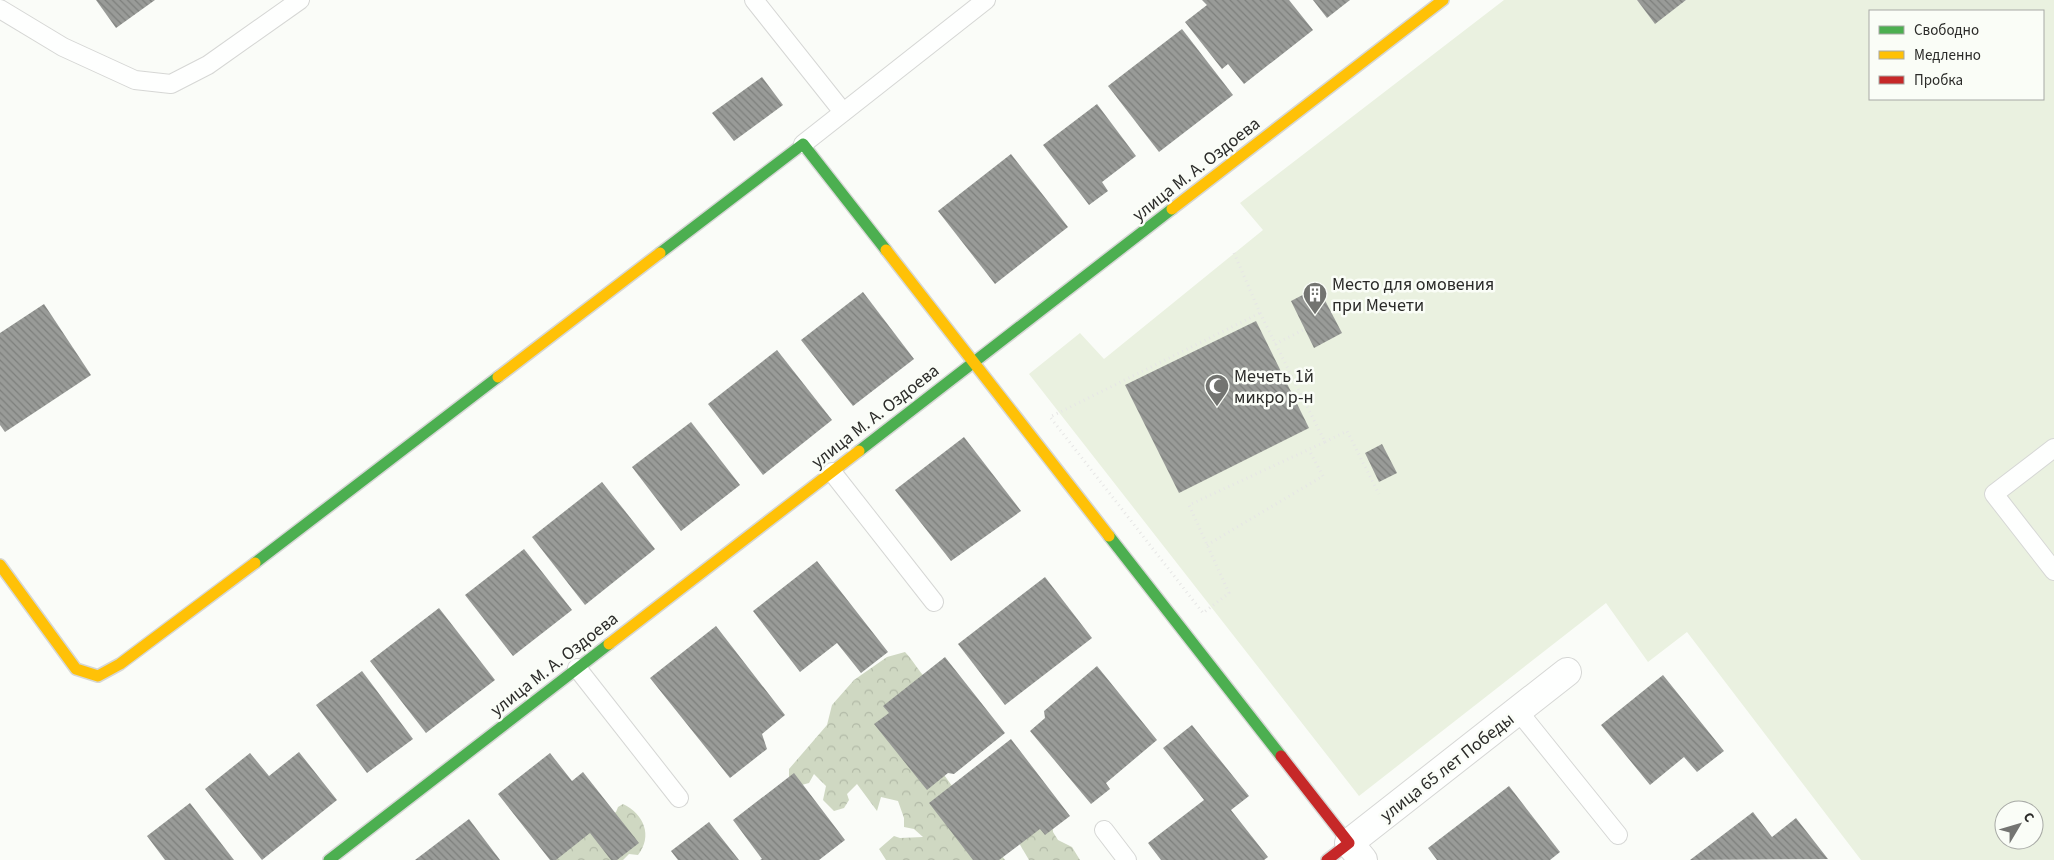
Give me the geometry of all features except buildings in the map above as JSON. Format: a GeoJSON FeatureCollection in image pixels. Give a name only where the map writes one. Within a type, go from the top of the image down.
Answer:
{"type":"FeatureCollection","features":[{"type":"Feature","properties":{"kind":"street","name":"улица М. А. Оздоева"},"geometry":{"type":"LineString","coordinates":[[334,858],[577,668],[1443,0]]}},
{"type":"Feature","properties":{"kind":"street"},"geometry":{"type":"LineString","coordinates":[[0,565],[76,669],[98,676],[120,664],[803,144],[1356,851]]}},
{"type":"Feature","properties":{"kind":"street","name":"улица 65 лет Победы"},"geometry":{"type":"LineString","coordinates":[[1327,860],[1356,851],[1567,672]]}},
{"type":"Feature","properties":{"kind":"lane"},"geometry":{"type":"LineString","coordinates":[[0,9],[63,47],[135,80],[171,84],[208,65],[300,0]]}},
{"type":"Feature","properties":{"kind":"lane"},"geometry":{"type":"LineString","coordinates":[[754,0],[843,112]]}},
{"type":"Feature","properties":{"kind":"lane"},"geometry":{"type":"LineString","coordinates":[[803,144],[986,0]]}},
{"type":"Feature","properties":{"kind":"lane"},"geometry":{"type":"LineString","coordinates":[[2054,448],[1994,494],[2054,571]]}},
{"type":"Feature","properties":{"kind":"lane"},"geometry":{"type":"LineString","coordinates":[[832,472],[934,602]]}},
{"type":"Feature","properties":{"kind":"lane"},"geometry":{"type":"LineString","coordinates":[[577,668],[678,798]]}},
{"type":"Feature","properties":{"kind":"lane"},"geometry":{"type":"LineString","coordinates":[[1518,712],[1618,835]]}},
{"type":"Feature","properties":{"kind":"lane"},"geometry":{"type":"LineString","coordinates":[[1104,830],[1127,860]]}},
{"type":"Feature","properties":{"kind":"path"},"geometry":{"type":"LineString","coordinates":[[1234,253],[1260,313],[1325,442]]}},
{"type":"Feature","properties":{"kind":"path"},"geometry":{"type":"LineString","coordinates":[[1260,313],[1050,417],[1203,613],[1229,593],[1189,505],[1347,431],[1379,494]]}},
{"type":"Feature","properties":{"kind":"path"},"geometry":{"type":"LineString","coordinates":[[1276,344],[1305,329]]}},
{"type":"Feature","properties":{"kind":"path"},"geometry":{"type":"LineString","coordinates":[[1207,545],[1323,476],[1309,450]]}},
{"type":"Feature","properties":{"kind":"green space"},"geometry":{"type":"Polygon","coordinates":[[[1504,0],[1637,0],[1655,23],[1686,0],[2054,0],[2054,860],[1861,860],[1687,632],[1648,662],[1606,603],[1359,796],[1029,374],[1080,333],[1104,359],[1263,230],[1240,203],[1504,0]]]}},
{"type":"Feature","properties":{"kind":"green space"},"geometry":{"type":"Polygon","coordinates":[[[905,652],[927,679],[942,772],[1005,860],[886,860],[879,849],[894,836],[900,838],[923,837],[914,829],[904,827],[904,818],[898,801],[881,797],[877,811],[857,784],[847,794],[849,800],[844,808],[834,811],[823,800],[826,786],[814,774],[809,783],[798,786],[789,777],[789,769],[827,725],[832,705],[854,680],[887,657],[905,652]]]}},
{"type":"Feature","properties":{"kind":"green space"},"geometry":{"type":"Polygon","coordinates":[[[623,804],[636,814],[644,826],[645,840],[643,848],[638,855],[629,854],[623,860],[553,860],[585,827],[616,812],[618,807],[623,804]]]}},
{"type":"Feature","properties":{"kind":"green space"},"geometry":{"type":"Polygon","coordinates":[[[1052,812],[1053,832],[1058,840],[1072,847],[1080,860],[1029,860],[1019,843],[1052,812]]]}},
{"type":"Feature","properties":{"kind":"traffic: fast"},"geometry":{"type":"LineString","coordinates":[[660,253],[803,144],[886,250]]}},
{"type":"Feature","properties":{"kind":"traffic: fast"},"geometry":{"type":"LineString","coordinates":[[859,451],[1172,209]]}},
{"type":"Feature","properties":{"kind":"traffic: fast"},"geometry":{"type":"LineString","coordinates":[[255,563],[498,377]]}},
{"type":"Feature","properties":{"kind":"traffic: fast"},"geometry":{"type":"LineString","coordinates":[[1109,536],[1281,756]]}},
{"type":"Feature","properties":{"kind":"traffic: fast"},"geometry":{"type":"LineString","coordinates":[[329,860],[609,644]]}},
{"type":"Feature","properties":{"kind":"traffic: slow"},"geometry":{"type":"LineString","coordinates":[[1172,209],[1443,0]]}},
{"type":"Feature","properties":{"kind":"traffic: slow"},"geometry":{"type":"LineString","coordinates":[[886,250],[1109,536]]}},
{"type":"Feature","properties":{"kind":"traffic: slow"},"geometry":{"type":"LineString","coordinates":[[498,377],[660,253]]}},
{"type":"Feature","properties":{"kind":"traffic: slow"},"geometry":{"type":"LineString","coordinates":[[609,644],[859,451]]}},
{"type":"Feature","properties":{"kind":"traffic: slow"},"geometry":{"type":"LineString","coordinates":[[0,565],[76,669],[98,676],[120,664],[255,563]]}},
{"type":"Feature","properties":{"kind":"traffic: jam"},"geometry":{"type":"LineString","coordinates":[[1281,756],[1349,843],[1327,860]]}},
{"type":"Feature","properties":{"kind":"place","name":"Место для омовения при Мечети"},"geometry":{"type":"Point","coordinates":[1315,315]}},
{"type":"Feature","properties":{"kind":"place","name":"Мечеть 1й микро р-н"},"geometry":{"type":"Point","coordinates":[1217,407]}}]}
